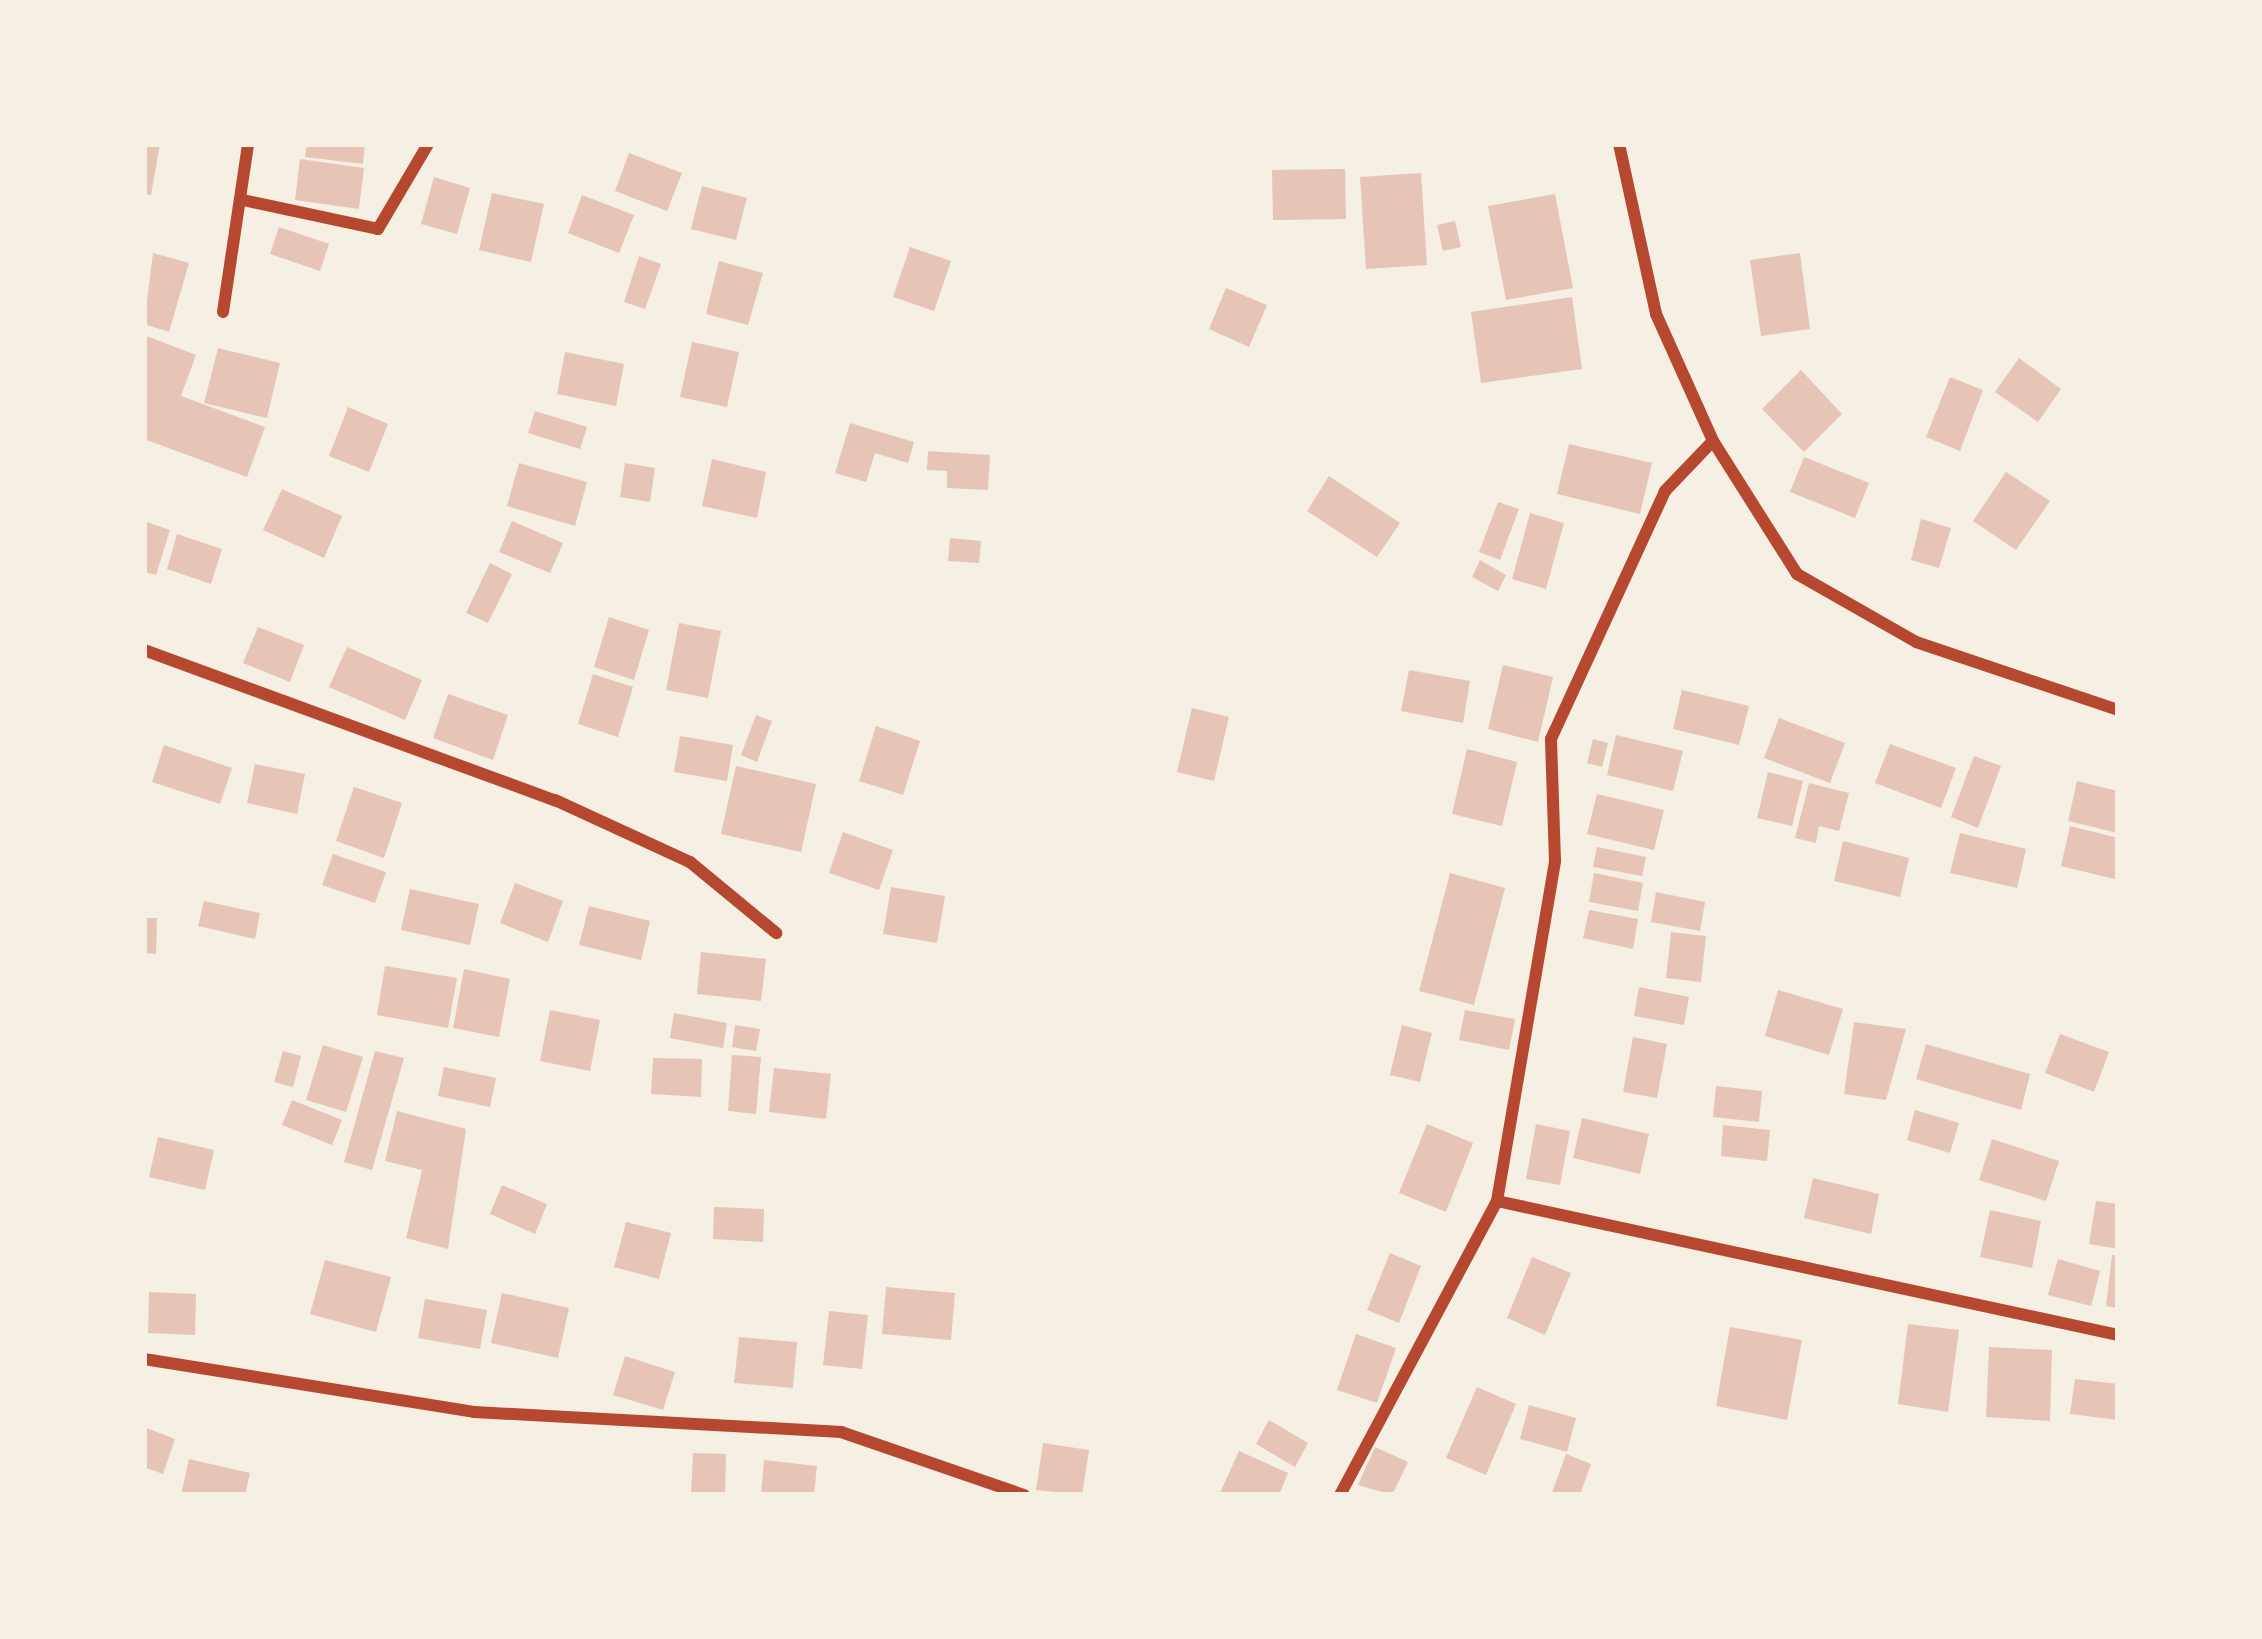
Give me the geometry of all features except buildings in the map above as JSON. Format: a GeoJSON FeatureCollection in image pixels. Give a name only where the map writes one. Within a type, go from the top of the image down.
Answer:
{"type":"FeatureCollection","features":[{"type":"Feature","properties":{"kind":"street"},"geometry":{"type":"LineString","coordinates":[[223,312],[248,144]]}},
{"type":"Feature","properties":{"kind":"street"},"geometry":{"type":"LineString","coordinates":[[243,200],[378,230],[428,144]]}},
{"type":"Feature","properties":{"kind":"street"},"geometry":{"type":"LineString","coordinates":[[1619,144],[1657,314],[1713,441],[1797,574],[1846,609],[2118,710]]}},
{"type":"Feature","properties":{"kind":"street"},"geometry":{"type":"LineString","coordinates":[[1340,1495],[1497,1201],[1555,861],[1551,739],[1665,491],[1713,441]]}},
{"type":"Feature","properties":{"kind":"street"},"geometry":{"type":"LineString","coordinates":[[144,650],[555,800],[690,862],[776,933]]}},
{"type":"Feature","properties":{"kind":"street"},"geometry":{"type":"LineString","coordinates":[[1497,1201],[2118,1335]]}},
{"type":"Feature","properties":{"kind":"street"},"geometry":{"type":"LineString","coordinates":[[144,1359],[474,1412],[841,1432],[1024,1495]]}}]}
